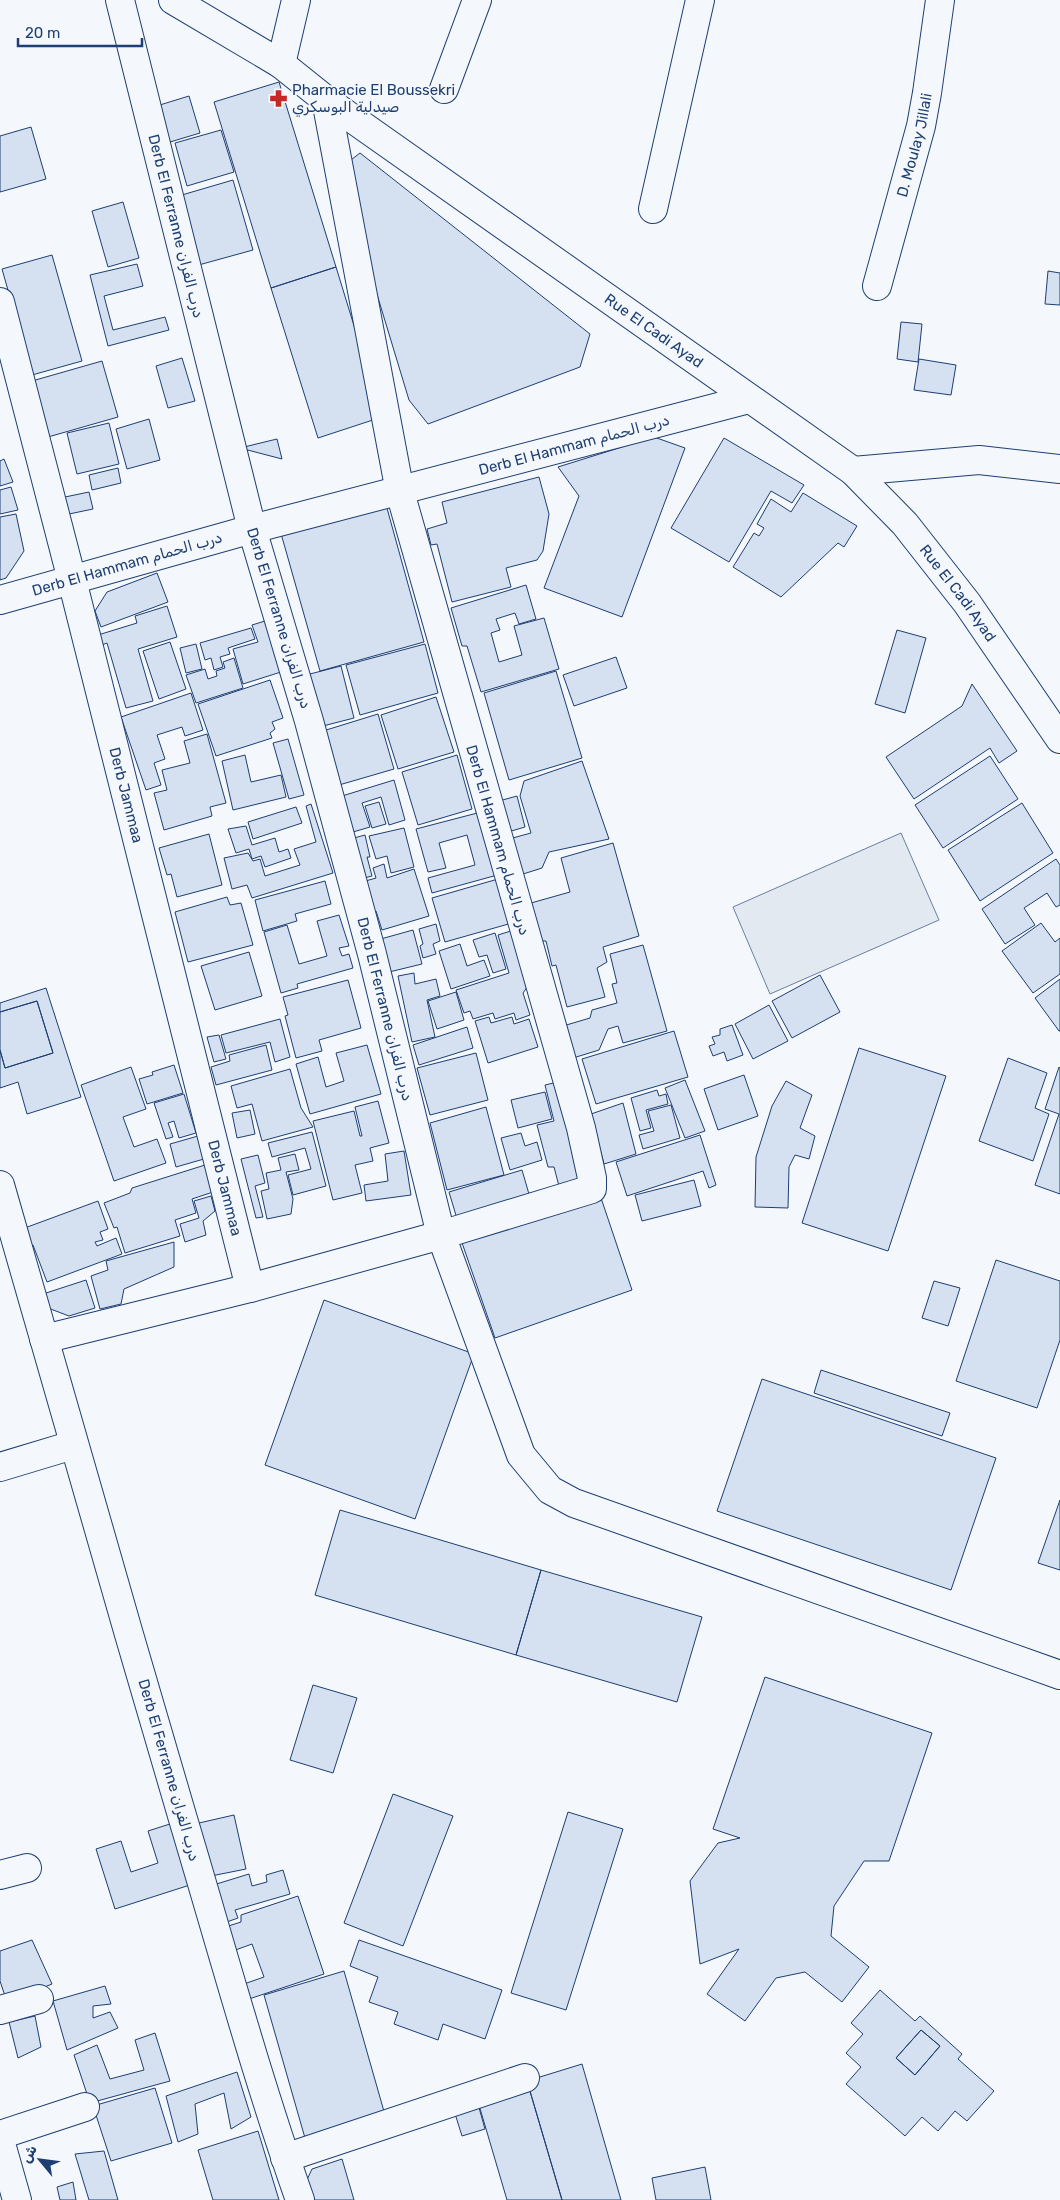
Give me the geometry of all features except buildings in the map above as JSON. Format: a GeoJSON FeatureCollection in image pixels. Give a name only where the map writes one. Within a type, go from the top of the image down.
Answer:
{"type":"FeatureCollection","features":[{"type":"Feature","properties":{"kind":"street","name":"Derb El Ferranne درب الفران"},"geometry":{"type":"LineString","coordinates":[[120,0],[252,529],[309,721],[372,954],[441,1234],[521,1455],[550,1490],[574,1503],[1060,1675]]}},
{"type":"Feature","properties":{"kind":"street","name":"Rue El Cadi Ayad"},"geometry":{"type":"LineString","coordinates":[[173,0],[281,64],[326,100],[853,471],[905,524],[962,596],[1060,739]]}},
{"type":"Feature","properties":{"kind":"street"},"geometry":{"type":"LineString","coordinates":[[281,64],[296,0]]}},
{"type":"Feature","properties":{"kind":"street"},"geometry":{"type":"LineString","coordinates":[[444,89],[477,0]]}},
{"type":"Feature","properties":{"kind":"street"},"geometry":{"type":"LineString","coordinates":[[653,209],[700,0]]}},
{"type":"Feature","properties":{"kind":"street","name":"D. Moulay Jillali"},"geometry":{"type":"LineString","coordinates":[[877,286],[921,126],[928,93],[940,0]]}},
{"type":"Feature","properties":{"kind":"street","name":"Derb El Hammam درب الحمام"},"geometry":{"type":"LineString","coordinates":[[326,100],[400,492],[580,1128],[592,1178],[592,1189],[441,1234]]}},
{"type":"Feature","properties":{"kind":"street","name":"Derb Jammaa"},"geometry":{"type":"LineString","coordinates":[[0,302],[250,1288]]}},
{"type":"Feature","properties":{"kind":"street","name":"Derb El Hammam درب الحمام"},"geometry":{"type":"LineString","coordinates":[[0,600],[252,529],[400,492],[749,399]]}},
{"type":"Feature","properties":{"kind":"street"},"geometry":{"type":"LineString","coordinates":[[853,471],[979,460],[1060,469]]}},
{"type":"Feature","properties":{"kind":"street","name":"Derb El Ferranne درب الفران"},"geometry":{"type":"LineString","coordinates":[[0,1185],[73,1445],[285,2158],[300,2200]]}},
{"type":"Feature","properties":{"kind":"street"},"geometry":{"type":"LineString","coordinates":[[44,1339],[250,1288],[441,1234]]}},
{"type":"Feature","properties":{"kind":"street"},"geometry":{"type":"LineString","coordinates":[[0,1467],[73,1445]]}},
{"type":"Feature","properties":{"kind":"street"},"geometry":{"type":"LineString","coordinates":[[0,1876],[27,1868]]}},
{"type":"Feature","properties":{"kind":"street"},"geometry":{"type":"LineString","coordinates":[[0,2010],[39,1999]]}},
{"type":"Feature","properties":{"kind":"street"},"geometry":{"type":"LineString","coordinates":[[285,2158],[525,2078]]}},
{"type":"Feature","properties":{"kind":"street"},"geometry":{"type":"LineString","coordinates":[[0,2135],[85,2107]]}},
{"type":"Feature","properties":{"kind":"street"},"geometry":{"type":"LineString","coordinates":[[0,2140],[17,2200]]}},
{"type":"Feature","properties":{"kind":"shaded area"},"geometry":{"type":"Polygon","coordinates":[[[901,833],[939,920],[770,994],[733,907],[901,833]]]}},
{"type":"Feature","properties":{"kind":"place","name":"Pharmacie El Boussekri صيدلية البوسكري"},"geometry":{"type":"Point","coordinates":[278,99]}}]}
